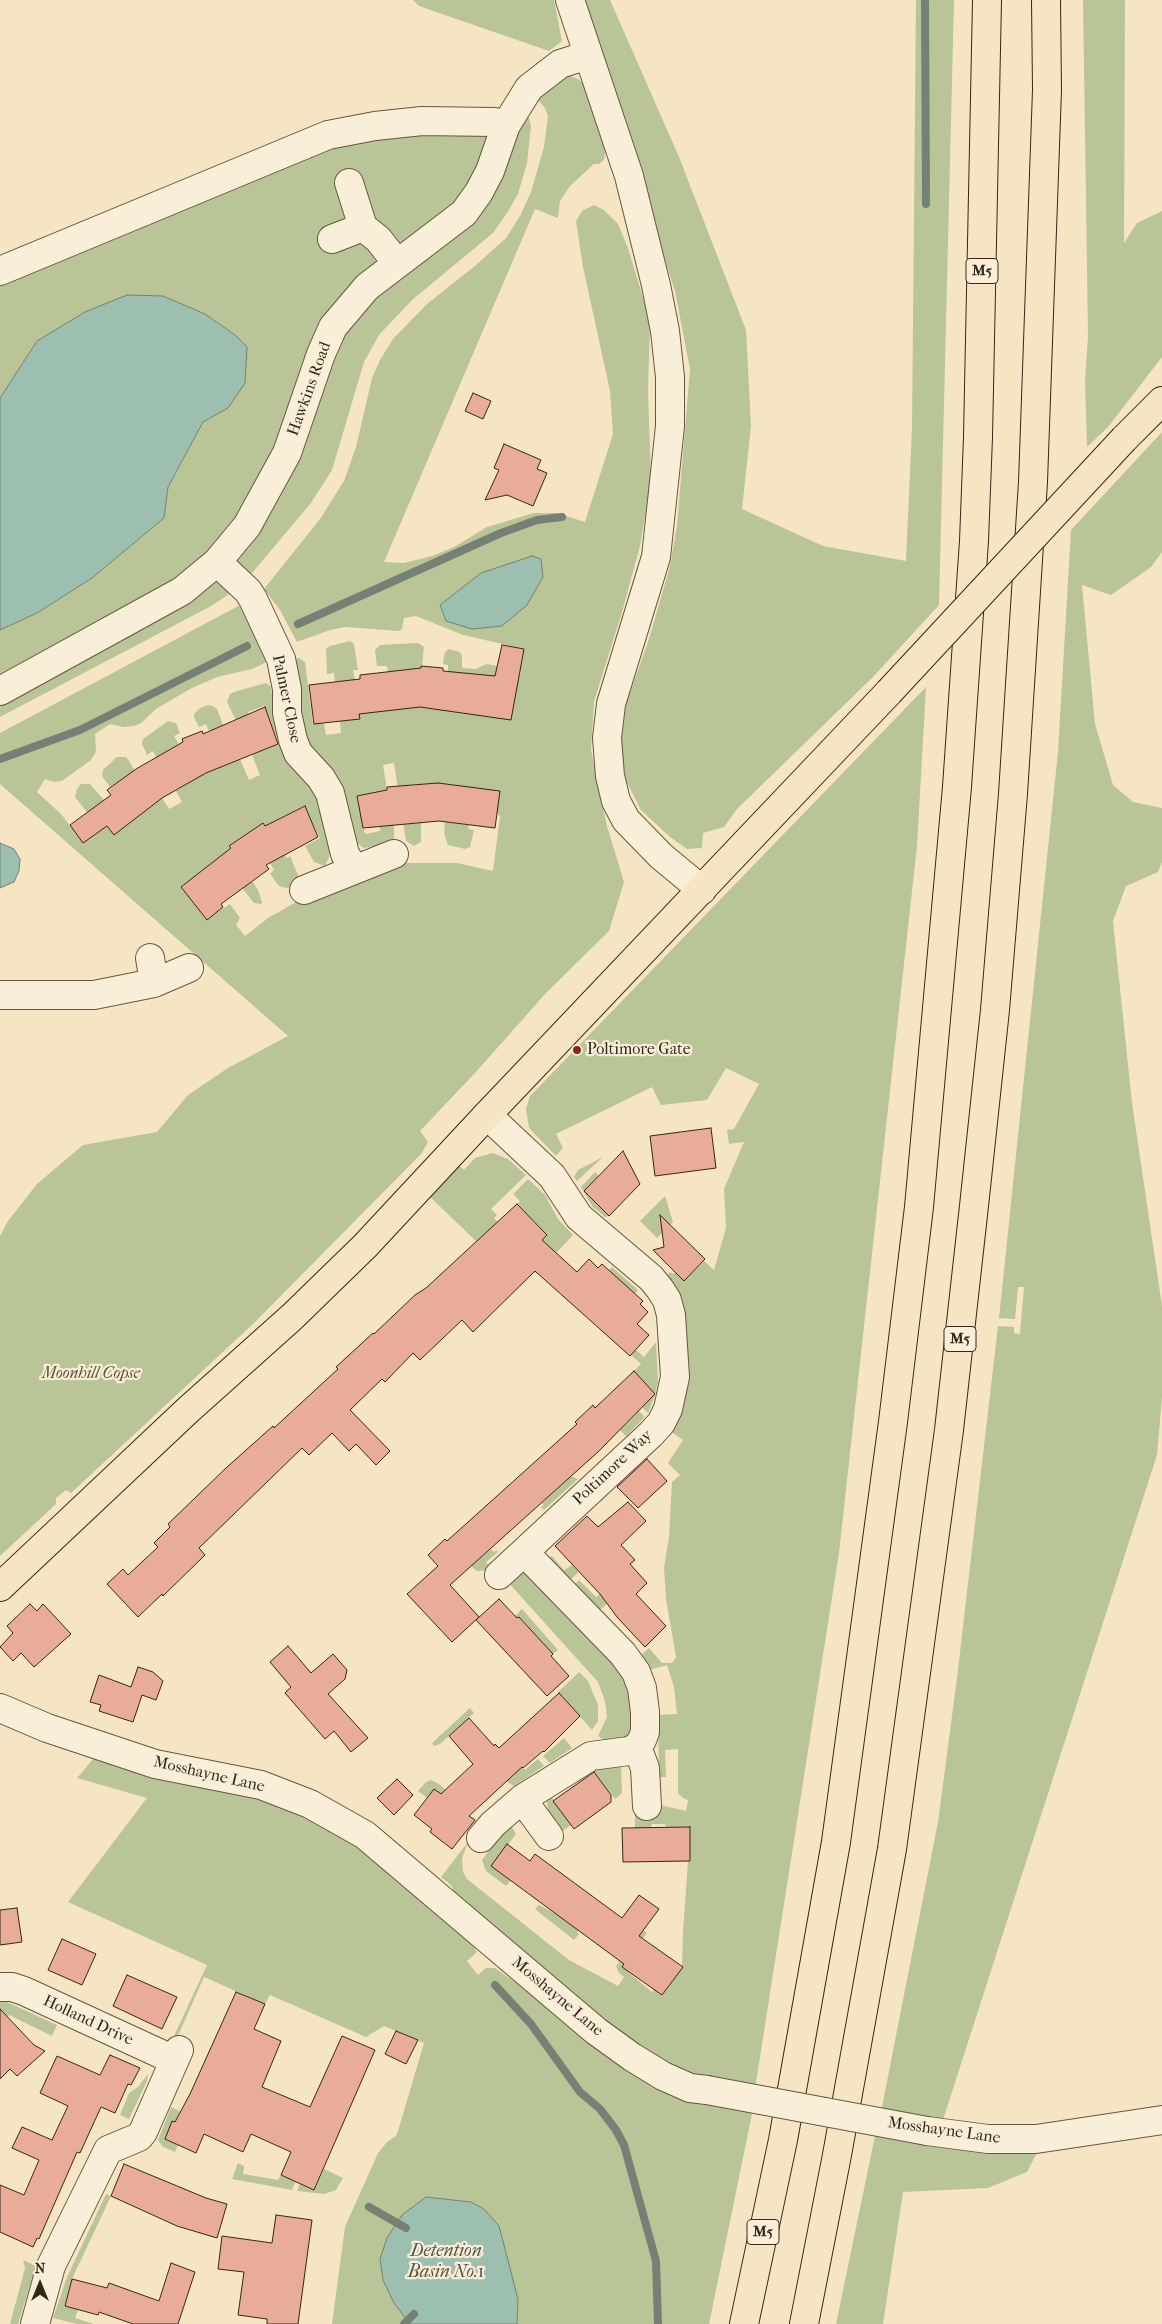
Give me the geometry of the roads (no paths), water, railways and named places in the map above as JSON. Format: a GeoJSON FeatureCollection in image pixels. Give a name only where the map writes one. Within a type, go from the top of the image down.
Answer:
{"type":"FeatureCollection","features":[{"type":"Feature","properties":{"kind":"main road","name":"M5"},"geometry":{"type":"LineString","coordinates":[[744,2324],[786,2122],[836,1842],[893,1422],[919,1207],[957,787],[974,541],[978,437],[987,0]]}},
{"type":"Feature","properties":{"kind":"main road","name":"M5"},"geometry":{"type":"LineString","coordinates":[[804,2324],[892,1849],[950,1430],[995,1010],[1013,794],[1033,482],[1047,100],[1046,0]]}},
{"type":"Feature","properties":{"kind":"main road"},"geometry":{"type":"LineString","coordinates":[[0,1587],[188,1410],[292,1317],[365,1246],[487,1115],[890,692],[1124,439],[1162,401]]}},
{"type":"Feature","properties":{"kind":"street"},"geometry":{"type":"LineString","coordinates":[[570,0],[629,176],[656,285],[665,330],[670,377],[670,426],[656,556],[611,704],[607,738],[609,768],[616,802],[626,820],[661,856],[702,890]]}},
{"type":"Feature","properties":{"kind":"street","name":"Hawkins Road"},"geometry":{"type":"LineString","coordinates":[[0,691],[182,591],[217,562],[247,526],[287,453],[321,354],[333,327],[367,287],[464,212],[479,192],[490,171],[506,125],[529,88],[560,64],[588,55]]}},
{"type":"Feature","properties":{"kind":"street"},"geometry":{"type":"LineString","coordinates":[[0,271],[328,134],[422,121],[495,122],[506,125]]}},
{"type":"Feature","properties":{"kind":"street"},"geometry":{"type":"LineString","coordinates":[[349,183],[363,228],[378,239],[397,263]]}},
{"type":"Feature","properties":{"kind":"street"},"geometry":{"type":"LineString","coordinates":[[332,239],[363,228]]}},
{"type":"Feature","properties":{"kind":"street","name":"Palmer Close"},"geometry":{"type":"LineString","coordinates":[[217,562],[248,591],[281,659],[287,689],[287,713],[293,740],[298,753],[321,778],[330,793],[345,854],[354,869]]}},
{"type":"Feature","properties":{"kind":"street"},"geometry":{"type":"LineString","coordinates":[[304,890],[394,854]]}},
{"type":"Feature","properties":{"kind":"street"},"geometry":{"type":"LineString","coordinates":[[0,995],[94,995],[152,970],[189,968]]}},
{"type":"Feature","properties":{"kind":"street","name":"Poltimore Way"},"geometry":{"type":"LineString","coordinates":[[487,1115],[552,1176],[579,1217],[651,1278],[667,1300],[672,1327],[675,1378],[668,1409],[661,1423],[652,1434],[499,1575]]}},
{"type":"Feature","properties":{"kind":"street"},"geometry":{"type":"LineString","coordinates":[[481,1838],[493,1824],[522,1800],[592,1756],[629,1750],[637,1746],[645,1732],[642,1688],[636,1672],[623,1654],[524,1552]]}},
{"type":"Feature","properties":{"kind":"street","name":"Mosshayne Lane"},"geometry":{"type":"LineString","coordinates":[[0,1708],[46,1728],[155,1764],[261,1785],[318,1809],[365,1835],[596,2031],[632,2057],[663,2076],[690,2088],[988,2139],[1036,2139],[1162,2120]]}},
{"type":"Feature","properties":{"kind":"street"},"geometry":{"type":"LineString","coordinates":[[637,1746],[645,1768],[647,1806]]}},
{"type":"Feature","properties":{"kind":"street"},"geometry":{"type":"LineString","coordinates":[[522,1800],[549,1836]]}},
{"type":"Feature","properties":{"kind":"street","name":"Holland Drive"},"geometry":{"type":"LineString","coordinates":[[0,1987],[12,1987],[24,1991],[177,2055],[144,2132],[139,2137],[108,2150],[51,2266],[35,2324]]}},
{"type":"Feature","properties":{"kind":"water"},"geometry":{"type":"Polygon","coordinates":[[[127,295],[163,296],[205,314],[235,335],[247,347],[245,383],[228,408],[203,422],[168,487],[164,518],[92,578],[37,613],[0,630],[0,398],[37,341],[85,312],[127,295]]]}},
{"type":"Feature","properties":{"kind":"water"},"geometry":{"type":"Polygon","coordinates":[[[532,556],[541,559],[543,577],[527,605],[502,626],[472,629],[446,621],[440,605],[481,573],[532,556]]]}},
{"type":"Feature","properties":{"kind":"water"},"geometry":{"type":"Polygon","coordinates":[[[0,843],[14,849],[20,859],[19,871],[14,882],[0,888],[0,843]]]}},
{"type":"Feature","properties":{"kind":"water","name":"Detention Basin No.1"},"geometry":{"type":"Polygon","coordinates":[[[426,2197],[471,2202],[484,2209],[499,2226],[518,2299],[517,2324],[410,2324],[394,2303],[383,2280],[380,2259],[387,2238],[402,2215],[426,2197]]]}},
{"type":"Feature","properties":{"kind":"waterway"},"geometry":{"type":"LineString","coordinates":[[925,0],[926,204]]}},
{"type":"Feature","properties":{"kind":"waterway"},"geometry":{"type":"LineString","coordinates":[[298,624],[501,533],[537,520],[562,517]]}},
{"type":"Feature","properties":{"kind":"waterway"},"geometry":{"type":"LineString","coordinates":[[0,759],[80,730],[247,646]]}},
{"type":"Feature","properties":{"kind":"waterway"},"geometry":{"type":"LineString","coordinates":[[495,1985],[531,2024],[580,2092],[600,2109],[616,2130],[624,2145],[656,2261],[658,2324]]}},
{"type":"Feature","properties":{"kind":"waterway"},"geometry":{"type":"LineString","coordinates":[[369,2207],[406,2228]]}},
{"type":"Feature","properties":{"kind":"waterway"},"geometry":{"type":"LineString","coordinates":[[404,2324],[414,2314]]}},
{"type":"Feature","properties":{"kind":"place","name":"Poltimore Gate"},"geometry":{"type":"Point","coordinates":[577,1050]}},
{"type":"Feature","properties":{"kind":"park label","name":"Moonhill Copse"},"geometry":{"type":"Point","coordinates":[91,1374]}}]}
